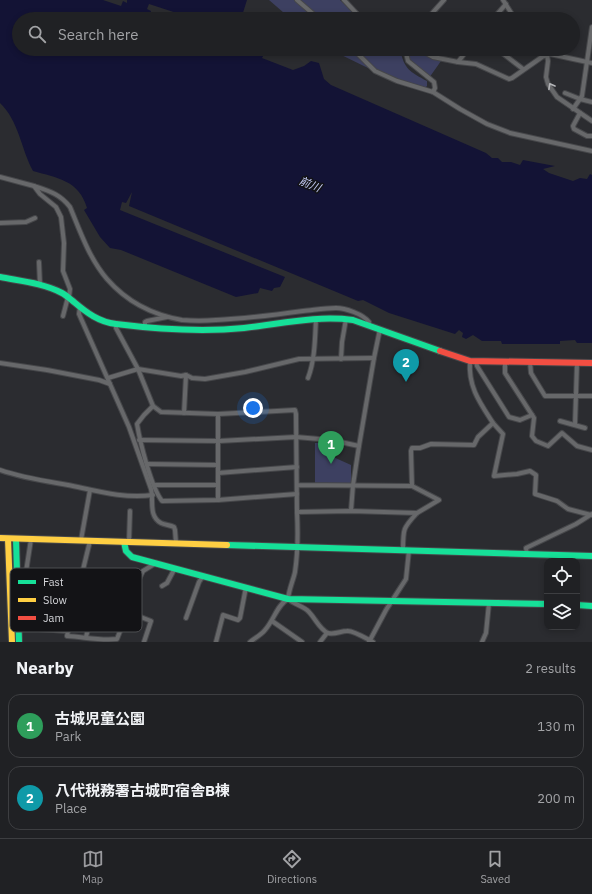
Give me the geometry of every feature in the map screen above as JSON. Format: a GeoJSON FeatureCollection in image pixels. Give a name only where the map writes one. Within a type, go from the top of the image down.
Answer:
{"type":"FeatureCollection","features":[{"type":"Feature","properties":{"kind":"street"},"geometry":{"type":"LineString","coordinates":[[297,0],[311,12]]}},
{"type":"Feature","properties":{"kind":"street"},"geometry":{"type":"LineString","coordinates":[[344,0],[355,12]]}},
{"type":"Feature","properties":{"kind":"street"},"geometry":{"type":"LineString","coordinates":[[433,12],[444,0]]}},
{"type":"Feature","properties":{"kind":"street"},"geometry":{"type":"LineString","coordinates":[[498,12],[504,2],[510,12]]}},
{"type":"Feature","properties":{"kind":"street"},"geometry":{"type":"LineString","coordinates":[[573,109],[580,99],[590,62],[592,28]]}},
{"type":"Feature","properties":{"kind":"street"},"geometry":{"type":"LineString","coordinates":[[360,56],[375,71],[397,81],[433,92],[486,124],[502,130],[592,151]]}},
{"type":"Feature","properties":{"kind":"street"},"geometry":{"type":"LineString","coordinates":[[407,56],[408,61],[434,82],[435,88],[433,92]]}},
{"type":"Feature","properties":{"kind":"street"},"geometry":{"type":"LineString","coordinates":[[432,56],[458,62],[471,62],[509,79],[545,56]]}},
{"type":"Feature","properties":{"kind":"street"},"geometry":{"type":"LineString","coordinates":[[458,62],[463,56]]}},
{"type":"Feature","properties":{"kind":"street"},"geometry":{"type":"LineString","coordinates":[[506,56],[523,70]]}},
{"type":"Feature","properties":{"kind":"street"},"geometry":{"type":"LineString","coordinates":[[547,56],[546,77],[548,84],[557,97],[592,121]]}},
{"type":"Feature","properties":{"kind":"street"},"geometry":{"type":"LineString","coordinates":[[560,56],[590,62]]}},
{"type":"Feature","properties":{"kind":"street"},"geometry":{"type":"LineString","coordinates":[[565,93],[592,102]]}},
{"type":"Feature","properties":{"kind":"street"},"geometry":{"type":"LineString","coordinates":[[580,113],[574,129],[587,136],[592,136]]}},
{"type":"Feature","properties":{"kind":"street"},"geometry":{"type":"LineString","coordinates":[[0,177],[50,191],[65,200],[70,207],[81,235],[93,259],[107,278],[122,294],[134,303],[149,311],[167,317],[199,321],[237,320],[338,308],[362,316],[369,322],[368,325]]}},
{"type":"Feature","properties":{"kind":"street"},"geometry":{"type":"LineString","coordinates":[[34,186],[40,194],[56,207],[61,217],[64,243],[63,271],[70,288],[69,297],[63,316]]}},
{"type":"Feature","properties":{"kind":"street"},"geometry":{"type":"LineString","coordinates":[[0,223],[26,222],[35,218]]}},
{"type":"Feature","properties":{"kind":"street"},"geometry":{"type":"LineString","coordinates":[[39,262],[40,286]]}},
{"type":"Feature","properties":{"kind":"street"},"geometry":{"type":"LineString","coordinates":[[0,277],[63,292],[91,316],[105,322],[116,324],[211,330],[244,328],[333,317],[368,325],[473,361],[592,363]]}},
{"type":"Feature","properties":{"kind":"street"},"geometry":{"type":"LineString","coordinates":[[80,308],[79,314],[129,428],[153,495],[153,514],[159,522],[174,527],[176,530],[176,543]]}},
{"type":"Feature","properties":{"kind":"street"},"geometry":{"type":"LineString","coordinates":[[145,326],[145,322],[147,321],[167,317]]}},
{"type":"Feature","properties":{"kind":"street"},"geometry":{"type":"LineString","coordinates":[[308,378],[313,359],[316,319]]}},
{"type":"Feature","properties":{"kind":"street"},"geometry":{"type":"LineString","coordinates":[[341,359],[346,319]]}},
{"type":"Feature","properties":{"kind":"street"},"geometry":{"type":"LineString","coordinates":[[116,324],[116,328],[138,369],[152,406],[162,412],[218,414],[294,410],[296,414],[298,547],[295,573],[290,585],[288,599]]}},
{"type":"Feature","properties":{"kind":"street"},"geometry":{"type":"LineString","coordinates":[[351,511],[359,446],[380,329]]}},
{"type":"Feature","properties":{"kind":"street"},"geometry":{"type":"LineString","coordinates":[[108,378],[138,369],[205,379],[245,372],[299,359],[374,358]]}},
{"type":"Feature","properties":{"kind":"street"},"geometry":{"type":"LineString","coordinates":[[473,361],[509,417],[520,420],[532,415]]}},
{"type":"Feature","properties":{"kind":"street"},"geometry":{"type":"LineString","coordinates":[[473,361],[470,374],[473,390],[493,423],[503,434],[494,476],[530,471],[536,475],[535,494],[557,501],[568,509],[591,514]]}},
{"type":"Feature","properties":{"kind":"street"},"geometry":{"type":"LineString","coordinates":[[505,362],[505,373],[534,418],[532,436],[536,441],[548,446],[562,433],[577,446],[592,450]]}},
{"type":"Feature","properties":{"kind":"street"},"geometry":{"type":"LineString","coordinates":[[530,362],[531,373],[545,396],[592,396]]}},
{"type":"Feature","properties":{"kind":"street"},"geometry":{"type":"LineString","coordinates":[[0,363],[47,370],[99,380],[110,384]]}},
{"type":"Feature","properties":{"kind":"street"},"geometry":{"type":"LineString","coordinates":[[575,425],[577,363]]}},
{"type":"Feature","properties":{"kind":"street"},"geometry":{"type":"LineString","coordinates":[[184,412],[186,375]]}},
{"type":"Feature","properties":{"kind":"street"},"geometry":{"type":"LineString","coordinates":[[152,406],[137,424],[139,440],[154,485],[162,501],[218,500],[297,494]]}},
{"type":"Feature","properties":{"kind":"street"},"geometry":{"type":"LineString","coordinates":[[218,414],[218,500]]}},
{"type":"Feature","properties":{"kind":"street"},"geometry":{"type":"LineString","coordinates":[[560,421],[586,428]]}},
{"type":"Feature","properties":{"kind":"street"},"geometry":{"type":"LineString","coordinates":[[412,486],[412,448],[420,448],[431,444],[474,445],[478,437],[493,423]]}},
{"type":"Feature","properties":{"kind":"street"},"geometry":{"type":"LineString","coordinates":[[139,440],[219,441],[296,437],[331,440],[359,446]]}},
{"type":"Feature","properties":{"kind":"street"},"geometry":{"type":"LineString","coordinates":[[148,464],[218,465]]}},
{"type":"Feature","properties":{"kind":"street"},"geometry":{"type":"LineString","coordinates":[[218,472],[297,467]]}},
{"type":"Feature","properties":{"kind":"street"},"geometry":{"type":"LineString","coordinates":[[0,470],[33,480],[90,490],[136,497],[153,495]]}},
{"type":"Feature","properties":{"kind":"street"},"geometry":{"type":"LineString","coordinates":[[154,485],[218,484]]}},
{"type":"Feature","properties":{"kind":"street"},"geometry":{"type":"LineString","coordinates":[[288,599],[292,603],[309,612],[327,633],[334,634],[349,630],[370,642],[392,600],[406,579],[406,550],[403,532],[406,524],[418,513],[439,500],[412,486],[297,485]]}},
{"type":"Feature","properties":{"kind":"street"},"geometry":{"type":"LineString","coordinates":[[81,540],[90,490]]}},
{"type":"Feature","properties":{"kind":"street"},"geometry":{"type":"LineString","coordinates":[[130,511],[126,551],[129,555],[288,599],[544,604]]}},
{"type":"Feature","properties":{"kind":"street"},"geometry":{"type":"LineString","coordinates":[[297,512],[351,511],[418,513]]}},
{"type":"Feature","properties":{"kind":"street"},"geometry":{"type":"LineString","coordinates":[[527,554],[526,548],[576,524],[591,514]]}},
{"type":"Feature","properties":{"kind":"street"},"geometry":{"type":"LineString","coordinates":[[0,538],[592,556]]}},
{"type":"Feature","properties":{"kind":"street"},"geometry":{"type":"LineString","coordinates":[[8,539],[10,590]]}},
{"type":"Feature","properties":{"kind":"street"},"geometry":{"type":"LineString","coordinates":[[16,539],[18,568]]}},
{"type":"Feature","properties":{"kind":"street"},"geometry":{"type":"LineString","coordinates":[[27,568],[32,539]]}},
{"type":"Feature","properties":{"kind":"street"},"geometry":{"type":"LineString","coordinates":[[83,568],[90,541]]}},
{"type":"Feature","properties":{"kind":"street"},"geometry":{"type":"LineString","coordinates":[[142,573],[156,563]]}},
{"type":"Feature","properties":{"kind":"street"},"geometry":{"type":"LineString","coordinates":[[162,586],[167,583],[175,568]]}},
{"type":"Feature","properties":{"kind":"street"},"geometry":{"type":"LineString","coordinates":[[186,618],[199,582],[204,576]]}},
{"type":"Feature","properties":{"kind":"street"},"geometry":{"type":"LineString","coordinates":[[216,642],[223,615],[238,620],[240,618],[246,587]]}},
{"type":"Feature","properties":{"kind":"street"},"geometry":{"type":"LineString","coordinates":[[250,642],[264,631],[272,621],[283,601],[288,599]]}},
{"type":"Feature","properties":{"kind":"street"},"geometry":{"type":"LineString","coordinates":[[482,642],[486,632],[489,602]]}},
{"type":"Feature","properties":{"kind":"street"},"geometry":{"type":"LineString","coordinates":[[580,605],[592,606]]}},
{"type":"Feature","properties":{"kind":"street"},"geometry":{"type":"LineString","coordinates":[[142,617],[151,621],[144,642]]}},
{"type":"Feature","properties":{"kind":"street"},"geometry":{"type":"LineString","coordinates":[[272,621],[302,642]]}},
{"type":"Feature","properties":{"kind":"street"},"geometry":{"type":"LineString","coordinates":[[12,632],[12,642]]}},
{"type":"Feature","properties":{"kind":"street"},"geometry":{"type":"LineString","coordinates":[[19,642],[20,632]]}},
{"type":"Feature","properties":{"kind":"street"},"geometry":{"type":"LineString","coordinates":[[68,632],[68,636],[118,641]]}},
{"type":"Feature","properties":{"kind":"street"},"geometry":{"type":"LineString","coordinates":[[86,637],[87,632]]}},
{"type":"Feature","properties":{"kind":"street"},"geometry":{"type":"LineString","coordinates":[[320,642],[327,633]]}},
{"type":"Feature","properties":{"kind":"shaded area"},"geometry":{"type":"Polygon","coordinates":[[[269,0],[340,0],[353,12],[283,12],[269,0]]]}},
{"type":"Feature","properties":{"kind":"shaded area"},"geometry":{"type":"Polygon","coordinates":[[[343,56],[402,56],[406,66],[416,75],[427,81],[427,86],[425,88],[418,87],[368,68],[343,56]]]}},
{"type":"Feature","properties":{"kind":"shaded area"},"geometry":{"type":"Polygon","coordinates":[[[408,56],[429,56],[441,61],[429,78],[411,64],[408,56]]]}},
{"type":"Feature","properties":{"kind":"shaded area"},"geometry":{"type":"Polygon","coordinates":[[[330,442],[331,456],[351,465],[351,483],[315,484],[315,443],[330,442]]]}},
{"type":"Feature","properties":{"kind":"water","name":"前川"},"geometry":{"type":"Polygon","coordinates":[[[0,0],[103,0],[121,6],[123,1],[127,3],[127,0],[247,0],[243,12],[174,12],[149,4],[147,9],[151,12],[12,12],[12,56],[263,56],[262,58],[293,70],[304,66],[311,61],[319,63],[324,79],[331,85],[486,153],[492,158],[498,158],[502,162],[511,162],[520,165],[523,160],[555,166],[543,169],[549,173],[573,181],[580,178],[587,179],[590,174],[592,175],[592,343],[577,343],[575,340],[560,341],[560,344],[502,344],[501,341],[482,341],[473,335],[466,339],[462,337],[463,333],[459,330],[455,334],[389,313],[363,300],[358,301],[129,206],[132,192],[126,203],[122,202],[120,210],[285,277],[280,287],[274,288],[272,291],[260,288],[258,293],[236,297],[121,250],[110,248],[100,237],[84,210],[87,208],[79,191],[59,178],[33,171],[16,127],[0,103],[0,0]]]}},
{"type":"Feature","properties":{"kind":"traffic: fast"},"geometry":{"type":"LineString","coordinates":[[0,277],[31,283],[55,290],[65,295],[84,310],[110,323],[164,329],[213,330],[244,328],[312,319],[353,320],[440,351]]}},
{"type":"Feature","properties":{"kind":"traffic: fast"},"geometry":{"type":"LineString","coordinates":[[16,539],[17,568]]}},
{"type":"Feature","properties":{"kind":"traffic: fast"},"geometry":{"type":"LineString","coordinates":[[124,542],[126,551],[132,557],[288,599],[544,604]]}},
{"type":"Feature","properties":{"kind":"traffic: fast"},"geometry":{"type":"LineString","coordinates":[[227,545],[592,556]]}},
{"type":"Feature","properties":{"kind":"traffic: fast"},"geometry":{"type":"LineString","coordinates":[[580,605],[592,606]]}},
{"type":"Feature","properties":{"kind":"traffic: fast"},"geometry":{"type":"LineString","coordinates":[[19,632],[19,642]]}},
{"type":"Feature","properties":{"kind":"traffic: slow"},"geometry":{"type":"LineString","coordinates":[[0,538],[227,545]]}},
{"type":"Feature","properties":{"kind":"traffic: slow"},"geometry":{"type":"LineString","coordinates":[[8,539],[10,590]]}},
{"type":"Feature","properties":{"kind":"traffic: slow"},"geometry":{"type":"LineString","coordinates":[[12,632],[12,642]]}},
{"type":"Feature","properties":{"kind":"traffic: jam"},"geometry":{"type":"LineString","coordinates":[[440,351],[470,361],[592,363]]}},
{"type":"Feature","properties":{"kind":"place","name":"八代税務署古城町宿舎B棟"},"geometry":{"type":"Point","coordinates":[406,382]}},
{"type":"Feature","properties":{"kind":"place","name":"古城児童公園"},"geometry":{"type":"Point","coordinates":[331,464]}}]}
